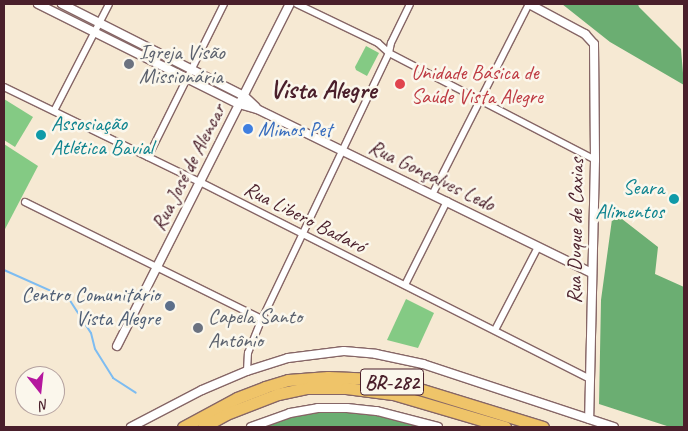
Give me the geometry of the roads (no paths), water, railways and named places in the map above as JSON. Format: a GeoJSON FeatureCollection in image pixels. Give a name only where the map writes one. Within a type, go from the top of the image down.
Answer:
{"type":"FeatureCollection","features":[{"type":"Feature","properties":{"kind":"highway","name":"BR-282"},"geometry":{"type":"LineString","coordinates":[[183,427],[237,398],[265,387],[288,380],[328,377],[377,379],[414,387],[543,427]]}},
{"type":"Feature","properties":{"kind":"highway","name":"BR-282"},"geometry":{"type":"LineString","coordinates":[[203,427],[226,414],[278,394],[307,388],[346,388],[393,394],[505,427]]}},
{"type":"Feature","properties":{"kind":"street","name":"Rua Gonçalves Ledo"},"geometry":{"type":"LineString","coordinates":[[38,4],[50,6],[94,33],[239,104],[258,108]]}},
{"type":"Feature","properties":{"kind":"street","name":"Rua Gonçalves Ledo"},"geometry":{"type":"LineString","coordinates":[[62,4],[244,96],[258,108],[592,273]]}},
{"type":"Feature","properties":{"kind":"street"},"geometry":{"type":"LineString","coordinates":[[54,111],[109,4]]}},
{"type":"Feature","properties":{"kind":"street"},"geometry":{"type":"LineString","coordinates":[[148,157],[224,4]]}},
{"type":"Feature","properties":{"kind":"street","name":"Rua José de Alencar"},"geometry":{"type":"LineString","coordinates":[[117,346],[290,4]]}},
{"type":"Feature","properties":{"kind":"street"},"geometry":{"type":"LineString","coordinates":[[297,4],[378,43],[389,53],[595,160]]}},
{"type":"Feature","properties":{"kind":"street"},"geometry":{"type":"LineString","coordinates":[[247,371],[248,353],[262,319],[341,150],[389,53],[391,43],[410,4]]}},
{"type":"Feature","properties":{"kind":"street"},"geometry":{"type":"LineString","coordinates":[[433,194],[529,4]]}},
{"type":"Feature","properties":{"kind":"street","name":"Rua Duque de Caxias"},"geometry":{"type":"LineString","coordinates":[[529,4],[585,34],[594,44],[595,160],[590,419]]}},
{"type":"Feature","properties":{"kind":"street"},"geometry":{"type":"LineString","coordinates":[[141,56],[146,46]]}},
{"type":"Feature","properties":{"kind":"street","name":"Rua Libero Badaró"},"geometry":{"type":"LineString","coordinates":[[4,87],[200,182],[590,379]]}},
{"type":"Feature","properties":{"kind":"street"},"geometry":{"type":"LineString","coordinates":[[405,285],[447,201]]}},
{"type":"Feature","properties":{"kind":"street"},"geometry":{"type":"LineString","coordinates":[[25,202],[262,319]]}},
{"type":"Feature","properties":{"kind":"street"},"geometry":{"type":"LineString","coordinates":[[495,330],[538,246]]}},
{"type":"Feature","properties":{"kind":"street"},"geometry":{"type":"LineString","coordinates":[[131,427],[202,390],[247,371],[288,358],[344,351],[376,354],[423,364],[614,427]]}},
{"type":"Feature","properties":{"kind":"street"},"geometry":{"type":"LineString","coordinates":[[251,427],[290,413],[318,408],[377,411],[438,427]]}},
{"type":"Feature","properties":{"kind":"waterway"},"geometry":{"type":"LineString","coordinates":[[4,270],[69,299],[91,333],[95,349],[113,378],[136,393]]}},
{"type":"Feature","properties":{"kind":"place","name":"Igreja Visão Missionária"},"geometry":{"type":"Point","coordinates":[129,64]}},
{"type":"Feature","properties":{"kind":"place","name":"Unidade Básica de Saúde Vista Alegre"},"geometry":{"type":"Point","coordinates":[400,84]}},
{"type":"Feature","properties":{"kind":"place","name":"Mimos Pet"},"geometry":{"type":"Point","coordinates":[248,129]}},
{"type":"Feature","properties":{"kind":"place","name":"Assosiação Atlética Bavial"},"geometry":{"type":"Point","coordinates":[41,135]}},
{"type":"Feature","properties":{"kind":"place","name":"Seara Alimentos"},"geometry":{"type":"Point","coordinates":[674,199]}},
{"type":"Feature","properties":{"kind":"place","name":"Centro Comunitário Vista Alegre"},"geometry":{"type":"Point","coordinates":[170,306]}},
{"type":"Feature","properties":{"kind":"place","name":"Capela Santo Antônio"},"geometry":{"type":"Point","coordinates":[198,328]}},
{"type":"Feature","properties":{"kind":"district","name":"Vista Alegre"},"geometry":{"type":"Point","coordinates":[323,90]}}]}
